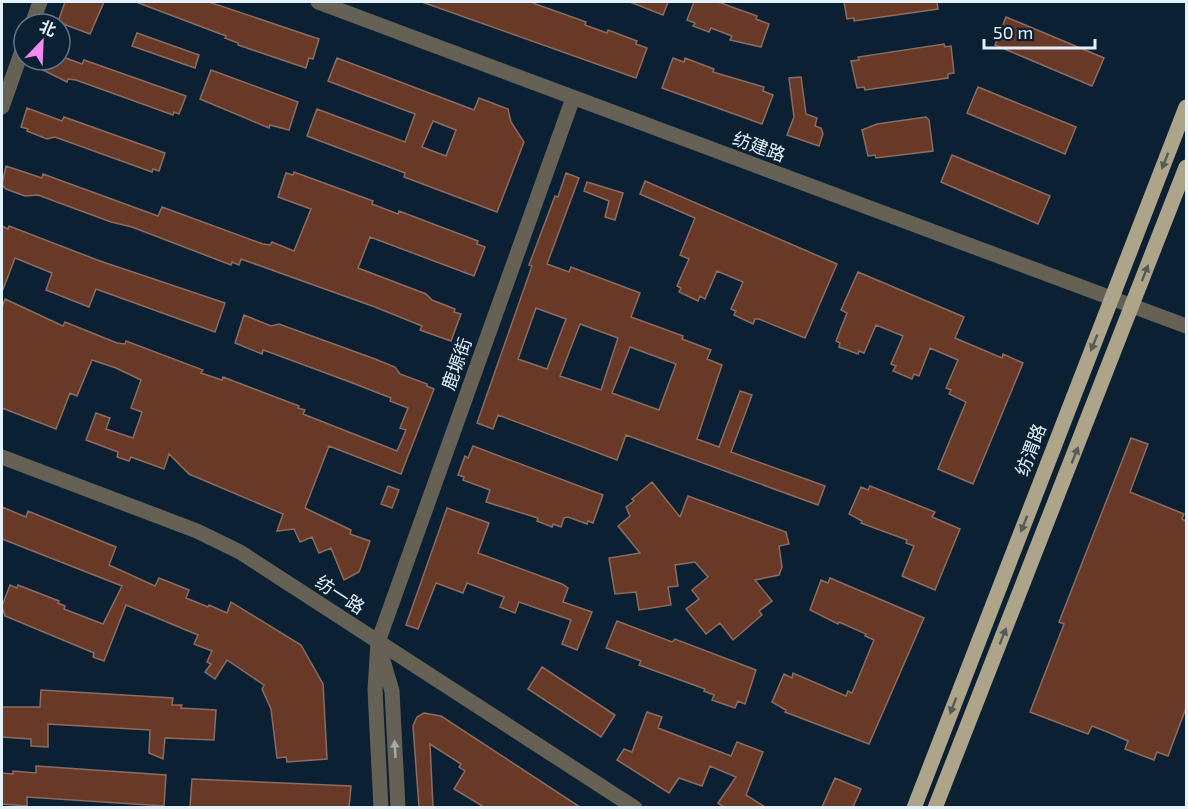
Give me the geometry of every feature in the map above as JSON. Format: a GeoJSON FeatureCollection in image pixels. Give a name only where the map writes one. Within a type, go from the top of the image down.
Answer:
{"type":"FeatureCollection","features":[{"type":"Feature","properties":{"kind":"main road","name":"纺渭路"},"geometry":{"type":"LineString","coordinates":[[914,807],[1186,106]]}},
{"type":"Feature","properties":{"kind":"main road"},"geometry":{"type":"LineString","coordinates":[[935,807],[1186,167]]}},
{"type":"Feature","properties":{"kind":"street","name":"纺建路"},"geometry":{"type":"LineString","coordinates":[[318,2],[1186,326]]}},
{"type":"Feature","properties":{"kind":"street"},"geometry":{"type":"LineString","coordinates":[[2,107],[14,72]]}},
{"type":"Feature","properties":{"kind":"street","name":"鹿塬街"},"geometry":{"type":"LineString","coordinates":[[381,807],[375,690],[378,642],[573,98]]}},
{"type":"Feature","properties":{"kind":"street","name":"纺一路"},"geometry":{"type":"LineString","coordinates":[[2,457],[220,541],[635,807]]}},
{"type":"Feature","properties":{"kind":"street"},"geometry":{"type":"LineString","coordinates":[[378,642],[392,692],[398,807]]}},
{"type":"Feature","properties":{"kind":"building"},"geometry":{"type":"Polygon","coordinates":[[[65,2],[104,2],[90,34],[72,27],[72,12],[62,12],[65,2]]]}},
{"type":"Feature","properties":{"kind":"building"},"geometry":{"type":"Polygon","coordinates":[[[136,2],[209,2],[319,39],[313,59],[309,58],[306,68],[238,45],[225,38],[226,36],[136,2]]]}},
{"type":"Feature","properties":{"kind":"building"},"geometry":{"type":"Polygon","coordinates":[[[422,2],[530,2],[586,22],[585,25],[607,33],[608,30],[637,41],[636,44],[647,48],[636,78],[422,2]]]}},
{"type":"Feature","properties":{"kind":"building"},"geometry":{"type":"Polygon","coordinates":[[[630,2],[668,2],[663,15],[630,2]]]}},
{"type":"Feature","properties":{"kind":"building"},"geometry":{"type":"Polygon","coordinates":[[[694,2],[718,2],[757,16],[756,19],[769,24],[761,47],[730,40],[732,36],[711,28],[709,32],[693,26],[695,23],[687,20],[694,2]]]}},
{"type":"Feature","properties":{"kind":"building"},"geometry":{"type":"Polygon","coordinates":[[[844,2],[937,2],[938,9],[854,21],[854,18],[847,19],[844,2]]]}},
{"type":"Feature","properties":{"kind":"building"},"geometry":{"type":"Polygon","coordinates":[[[1006,17],[1104,58],[1092,86],[995,45],[1006,17]]]}},
{"type":"Feature","properties":{"kind":"building"},"geometry":{"type":"Polygon","coordinates":[[[137,33],[199,55],[195,68],[132,46],[137,33]]]}},
{"type":"Feature","properties":{"kind":"building"},"geometry":{"type":"Polygon","coordinates":[[[944,44],[945,47],[951,46],[954,73],[948,74],[948,78],[865,90],[864,87],[857,88],[851,61],[859,60],[858,57],[944,44]]]}},
{"type":"Feature","properties":{"kind":"building"},"geometry":{"type":"Polygon","coordinates":[[[337,58],[474,110],[479,98],[508,109],[511,122],[524,142],[497,212],[404,177],[405,173],[307,136],[317,109],[405,142],[415,114],[328,81],[337,58]],[[433,121],[422,147],[446,156],[456,130],[433,121]]]}},
{"type":"Feature","properties":{"kind":"building"},"geometry":{"type":"Polygon","coordinates":[[[673,58],[684,62],[685,58],[714,69],[713,72],[764,87],[763,91],[773,95],[762,124],[662,88],[673,58]]]}},
{"type":"Feature","properties":{"kind":"building"},"geometry":{"type":"Polygon","coordinates":[[[72,60],[82,64],[84,60],[186,96],[179,114],[174,112],[173,115],[76,80],[68,79],[67,82],[47,72],[72,72],[72,60]]]}},
{"type":"Feature","properties":{"kind":"building"},"geometry":{"type":"Polygon","coordinates":[[[211,70],[298,102],[289,130],[270,125],[269,128],[200,99],[211,70]]]}},
{"type":"Feature","properties":{"kind":"building"},"geometry":{"type":"Polygon","coordinates":[[[801,77],[806,114],[817,118],[815,126],[821,128],[823,134],[819,146],[787,135],[794,117],[789,78],[801,77]]]}},
{"type":"Feature","properties":{"kind":"building"},"geometry":{"type":"Polygon","coordinates":[[[978,87],[1076,127],[1065,154],[967,113],[978,87]]]}},
{"type":"Feature","properties":{"kind":"building"},"geometry":{"type":"Polygon","coordinates":[[[27,108],[62,121],[64,117],[165,153],[159,171],[153,169],[152,172],[55,137],[47,139],[27,131],[28,129],[21,127],[27,108]]]}},
{"type":"Feature","properties":{"kind":"building"},"geometry":{"type":"Polygon","coordinates":[[[926,117],[929,120],[933,151],[876,158],[875,155],[868,156],[862,130],[877,124],[926,117]]]}},
{"type":"Feature","properties":{"kind":"building"},"geometry":{"type":"Polygon","coordinates":[[[952,155],[1050,196],[1038,224],[941,182],[952,155]]]}},
{"type":"Feature","properties":{"kind":"building"},"geometry":{"type":"Polygon","coordinates":[[[6,166],[42,178],[43,174],[158,216],[162,207],[263,244],[270,245],[272,242],[294,251],[311,209],[278,197],[286,173],[293,175],[294,172],[373,201],[372,204],[398,214],[399,211],[478,241],[477,244],[485,247],[474,276],[370,237],[358,268],[426,294],[432,300],[455,309],[454,312],[461,314],[451,341],[420,330],[422,326],[375,307],[241,259],[239,265],[232,262],[231,265],[132,227],[111,222],[38,195],[25,196],[6,189],[2,185],[6,166]]]}},
{"type":"Feature","properties":{"kind":"building"},"geometry":{"type":"Polygon","coordinates":[[[566,173],[579,178],[547,264],[569,272],[571,267],[640,293],[631,317],[683,336],[682,339],[711,350],[707,359],[722,365],[697,439],[719,447],[740,391],[752,395],[731,452],[825,486],[818,505],[626,435],[617,460],[498,415],[493,429],[477,423],[532,266],[529,265],[555,196],[558,197],[566,173]],[[536,308],[518,359],[547,369],[566,319],[536,308]],[[580,324],[560,376],[601,390],[618,338],[580,324]],[[630,347],[612,393],[659,410],[676,364],[630,347]]]}},
{"type":"Feature","properties":{"kind":"building"},"geometry":{"type":"Polygon","coordinates":[[[645,181],[837,264],[805,338],[759,319],[755,319],[753,324],[734,315],[736,311],[731,309],[743,282],[717,271],[705,299],[700,296],[698,301],[679,292],[681,288],[677,286],[689,259],[680,255],[695,218],[640,194],[645,181]]]}},
{"type":"Feature","properties":{"kind":"building"},"geometry":{"type":"Polygon","coordinates":[[[587,182],[623,193],[615,220],[605,217],[609,201],[584,191],[587,182]]]}},
{"type":"Feature","properties":{"kind":"building"},"geometry":{"type":"Polygon","coordinates":[[[2,226],[8,229],[9,226],[100,261],[225,303],[215,332],[96,289],[89,307],[46,290],[52,273],[15,258],[2,292],[2,226]]]}},
{"type":"Feature","properties":{"kind":"building"},"geometry":{"type":"Polygon","coordinates":[[[858,272],[964,317],[955,338],[1002,358],[1003,354],[1023,363],[973,484],[938,469],[966,402],[949,394],[951,390],[946,388],[958,360],[930,348],[919,376],[914,374],[912,379],[893,371],[896,366],[891,364],[903,336],[876,325],[864,353],[859,351],[858,354],[839,347],[840,343],[836,341],[847,313],[841,310],[858,272]]]}},
{"type":"Feature","properties":{"kind":"building"},"geometry":{"type":"Polygon","coordinates":[[[5,299],[63,326],[65,322],[117,343],[125,344],[126,341],[203,370],[201,373],[222,380],[223,377],[299,406],[298,408],[305,410],[303,414],[397,451],[406,430],[400,428],[408,408],[390,401],[391,398],[350,382],[269,352],[263,350],[262,354],[235,343],[244,315],[271,326],[279,324],[375,359],[395,367],[400,374],[434,389],[401,474],[329,446],[305,508],[351,530],[350,534],[370,541],[359,572],[344,580],[331,548],[319,553],[312,537],[300,542],[294,529],[277,531],[283,514],[189,474],[169,454],[164,469],[131,457],[129,461],[117,457],[118,452],[86,440],[96,413],[110,418],[106,429],[133,438],[142,412],[131,408],[141,380],[116,368],[92,360],[77,396],[70,393],[56,429],[2,408],[2,308],[5,299]]]}},
{"type":"Feature","properties":{"kind":"building"},"geometry":{"type":"Polygon","coordinates":[[[1131,438],[1148,444],[1130,492],[1184,514],[1182,519],[1186,521],[1186,708],[1168,756],[1157,752],[1154,760],[1125,749],[1128,741],[1105,731],[1092,726],[1088,734],[1030,712],[1064,624],[1059,622],[1131,438]]]}},
{"type":"Feature","properties":{"kind":"building"},"geometry":{"type":"Polygon","coordinates":[[[473,446],[603,495],[593,523],[588,521],[587,524],[568,517],[564,518],[561,527],[553,524],[552,527],[537,521],[538,518],[486,502],[490,490],[463,480],[464,477],[458,475],[465,456],[468,458],[473,446]]]}},
{"type":"Feature","properties":{"kind":"building"},"geometry":{"type":"Polygon","coordinates":[[[652,482],[680,517],[688,496],[786,532],[789,544],[779,546],[782,567],[779,575],[755,580],[772,601],[759,611],[762,615],[733,640],[720,623],[706,634],[686,609],[699,599],[692,590],[708,577],[695,562],[675,565],[678,586],[668,587],[671,605],[639,610],[636,592],[615,594],[609,558],[640,553],[618,526],[630,516],[626,507],[634,501],[632,499],[652,482]]]}},
{"type":"Feature","properties":{"kind":"building"},"geometry":{"type":"Polygon","coordinates":[[[388,486],[399,490],[392,508],[381,504],[388,486]]]}},
{"type":"Feature","properties":{"kind":"building"},"geometry":{"type":"Polygon","coordinates":[[[870,486],[935,512],[932,517],[960,529],[935,590],[902,576],[914,546],[906,543],[907,540],[861,523],[862,521],[849,514],[861,487],[868,490],[870,486]]]}},
{"type":"Feature","properties":{"kind":"building"},"geometry":{"type":"Polygon","coordinates":[[[2,507],[26,517],[28,511],[116,547],[109,565],[155,586],[159,578],[189,590],[186,598],[227,613],[231,602],[301,645],[323,684],[327,759],[287,762],[286,757],[277,758],[271,709],[262,689],[264,685],[227,660],[215,679],[205,672],[211,664],[207,662],[212,651],[194,644],[198,635],[126,605],[104,661],[93,657],[94,653],[5,616],[2,606],[10,585],[17,588],[18,585],[59,601],[58,603],[65,606],[64,609],[103,624],[122,586],[2,539],[2,507]]]}},
{"type":"Feature","properties":{"kind":"building"},"geometry":{"type":"Polygon","coordinates":[[[447,508],[489,523],[478,553],[562,584],[568,588],[563,602],[592,612],[577,650],[562,644],[571,620],[519,602],[515,613],[500,607],[504,597],[467,583],[463,593],[436,583],[418,629],[406,625],[447,508]]]}},
{"type":"Feature","properties":{"kind":"building"},"geometry":{"type":"Polygon","coordinates":[[[830,578],[924,618],[869,744],[785,712],[786,710],[772,702],[784,674],[792,678],[793,673],[846,696],[848,691],[852,693],[874,640],[865,636],[866,634],[839,622],[838,624],[810,610],[821,580],[828,583],[830,578]]]}},
{"type":"Feature","properties":{"kind":"building"},"geometry":{"type":"Polygon","coordinates":[[[617,621],[672,642],[675,639],[756,670],[745,704],[738,701],[735,708],[712,700],[714,695],[704,691],[705,689],[639,665],[641,661],[606,648],[617,621]]]}},
{"type":"Feature","properties":{"kind":"building"},"geometry":{"type":"Polygon","coordinates":[[[542,667],[615,715],[601,737],[528,689],[542,667]]]}},
{"type":"Feature","properties":{"kind":"building"},"geometry":{"type":"Polygon","coordinates":[[[41,690],[173,698],[172,705],[182,705],[181,708],[216,710],[214,740],[165,738],[163,759],[149,753],[150,730],[48,724],[48,747],[31,746],[31,739],[2,737],[2,707],[40,707],[41,690]]]}},
{"type":"Feature","properties":{"kind":"building"},"geometry":{"type":"Polygon","coordinates":[[[647,712],[662,717],[658,728],[731,756],[737,742],[763,752],[746,795],[765,807],[724,807],[718,803],[736,777],[710,766],[702,786],[679,778],[669,793],[617,760],[624,749],[632,752],[647,712]]]}},
{"type":"Feature","properties":{"kind":"building"},"geometry":{"type":"Polygon","coordinates":[[[424,713],[441,716],[580,807],[484,807],[454,789],[465,771],[459,767],[461,764],[430,744],[433,807],[419,807],[413,726],[417,717],[424,713]]]}},
{"type":"Feature","properties":{"kind":"building"},"geometry":{"type":"Polygon","coordinates":[[[36,766],[166,775],[164,806],[27,797],[27,806],[2,804],[2,773],[13,774],[13,771],[36,773],[36,766]]]}},
{"type":"Feature","properties":{"kind":"building"},"geometry":{"type":"Polygon","coordinates":[[[835,778],[861,789],[853,807],[822,807],[835,778]]]}},
{"type":"Feature","properties":{"kind":"building"},"geometry":{"type":"Polygon","coordinates":[[[192,779],[351,786],[349,807],[190,807],[192,779]]]}}]}
